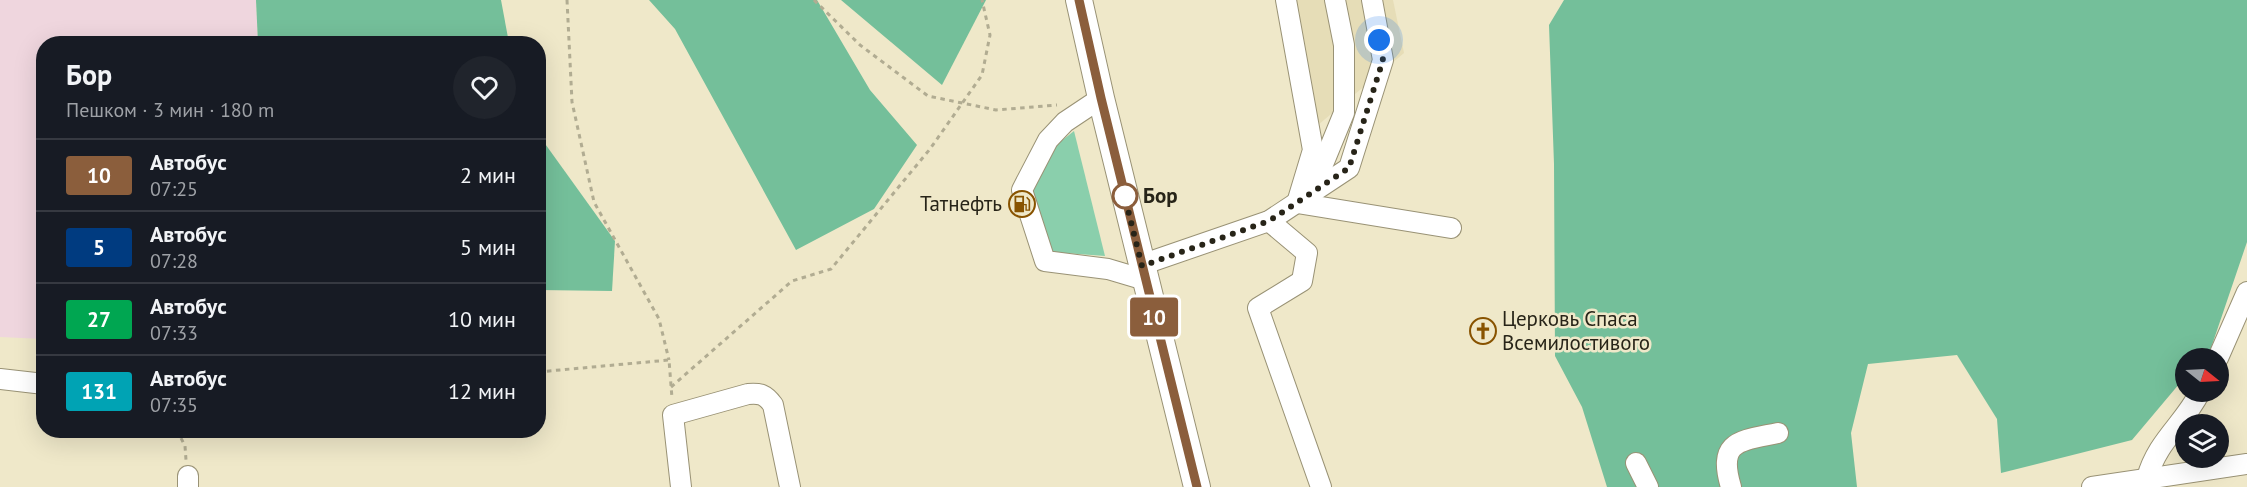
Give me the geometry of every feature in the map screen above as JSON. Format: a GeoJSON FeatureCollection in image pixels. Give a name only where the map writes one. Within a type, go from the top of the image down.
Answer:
{"type":"FeatureCollection","features":[{"type":"Feature","properties":{"kind":"main road"},"geometry":{"type":"LineString","coordinates":[[1079,0],[1143,273],[1197,487]]}},
{"type":"Feature","properties":{"kind":"street"},"geometry":{"type":"LineString","coordinates":[[1286,0],[1313,150],[1304,198]]}},
{"type":"Feature","properties":{"kind":"street"},"geometry":{"type":"LineString","coordinates":[[1304,198],[1344,113],[1344,45],[1335,0]]}},
{"type":"Feature","properties":{"kind":"street"},"geometry":{"type":"LineString","coordinates":[[1101,98],[1065,122],[1048,140],[1022,190],[1046,261],[1143,273],[1269,221],[1349,168],[1383,60],[1372,0]]}},
{"type":"Feature","properties":{"kind":"street"},"geometry":{"type":"LineString","coordinates":[[1304,198],[1451,228]]}},
{"type":"Feature","properties":{"kind":"street"},"geometry":{"type":"LineString","coordinates":[[1269,221],[1306,253],[1302,281],[1258,308],[1321,487]]}},
{"type":"Feature","properties":{"kind":"street"},"geometry":{"type":"LineString","coordinates":[[2222,348],[2247,292]]}},
{"type":"Feature","properties":{"kind":"street"},"geometry":{"type":"LineString","coordinates":[[0,379],[36,383]]}},
{"type":"Feature","properties":{"kind":"street"},"geometry":{"type":"LineString","coordinates":[[681,487],[673,415],[748,394],[760,393],[767,397],[773,405],[790,487]]}},
{"type":"Feature","properties":{"kind":"street"},"geometry":{"type":"LineString","coordinates":[[2147,478],[2152,460],[2195,402]]}},
{"type":"Feature","properties":{"kind":"street"},"geometry":{"type":"LineString","coordinates":[[1731,487],[1726,471],[1728,453],[1736,444],[1778,433]]}},
{"type":"Feature","properties":{"kind":"street"},"geometry":{"type":"LineString","coordinates":[[1636,463],[1648,487]]}},
{"type":"Feature","properties":{"kind":"street"},"geometry":{"type":"LineString","coordinates":[[2104,486],[2247,464]]}},
{"type":"Feature","properties":{"kind":"path"},"geometry":{"type":"LineString","coordinates":[[567,0],[572,102],[594,202],[659,319],[669,360],[673,415]]}},
{"type":"Feature","properties":{"kind":"path"},"geometry":{"type":"LineString","coordinates":[[814,0],[860,45],[928,96],[996,110],[1062,105],[1077,114]]}},
{"type":"Feature","properties":{"kind":"path"},"geometry":{"type":"LineString","coordinates":[[671,387],[792,282],[831,269],[930,149],[982,75],[990,34],[982,0]]}},
{"type":"Feature","properties":{"kind":"path"},"geometry":{"type":"LineString","coordinates":[[546,371],[669,360]]}},
{"type":"Feature","properties":{"kind":"path"},"geometry":{"type":"LineString","coordinates":[[181,438],[185,446],[188,482]]}},
{"type":"Feature","properties":{"kind":"shaded area"},"geometry":{"type":"Polygon","coordinates":[[[0,0],[256,0],[258,36],[36,36],[36,339],[0,337],[0,0]]]}},
{"type":"Feature","properties":{"kind":"shaded area"},"geometry":{"type":"Polygon","coordinates":[[[1281,0],[1393,0],[1404,53],[1306,135],[1281,0]]]}},
{"type":"Feature","properties":{"kind":"green space"},"geometry":{"type":"Polygon","coordinates":[[[256,0],[501,0],[508,36],[258,36],[256,0]]]}},
{"type":"Feature","properties":{"kind":"green space"},"geometry":{"type":"Polygon","coordinates":[[[649,0],[817,0],[870,90],[917,145],[874,209],[796,250],[675,29],[649,0]]]}},
{"type":"Feature","properties":{"kind":"green space"},"geometry":{"type":"Polygon","coordinates":[[[841,0],[986,0],[942,85],[841,0]]]}},
{"type":"Feature","properties":{"kind":"green space"},"geometry":{"type":"Polygon","coordinates":[[[1564,0],[2247,0],[2247,242],[2211,348],[2175,348],[2175,389],[2132,440],[2001,473],[1997,419],[1957,355],[1868,364],[1851,433],[1857,487],[1607,487],[1582,407],[1555,356],[1554,164],[1549,25],[1564,0]]]}},
{"type":"Feature","properties":{"kind":"green space"},"geometry":{"type":"Polygon","coordinates":[[[1074,131],[1105,256],[1051,252],[1031,191],[1055,146],[1074,131]]]}},
{"type":"Feature","properties":{"kind":"green space"},"geometry":{"type":"Polygon","coordinates":[[[546,145],[615,241],[612,291],[546,290],[546,145]]]}},
{"type":"Feature","properties":{"kind":"bus line","name":"10"},"geometry":{"type":"LineString","coordinates":[[1079,0],[1197,487]]}},
{"type":"Feature","properties":{"kind":"place","name":"Бор"},"geometry":{"type":"Point","coordinates":[1125,196]}},
{"type":"Feature","properties":{"kind":"place","name":"Татнефть"},"geometry":{"type":"Point","coordinates":[1022,204]}},
{"type":"Feature","properties":{"kind":"place","name":"Церковь Спаса Всемилостивого"},"geometry":{"type":"Point","coordinates":[1483,331]}},
{"type":"Feature","properties":{"kind":"route"},"geometry":{"type":"LineString","coordinates":[[1125,196],[1124,194],[1142,266],[1269,221],[1349,168],[1383,60],[1379,40]]}}]}
